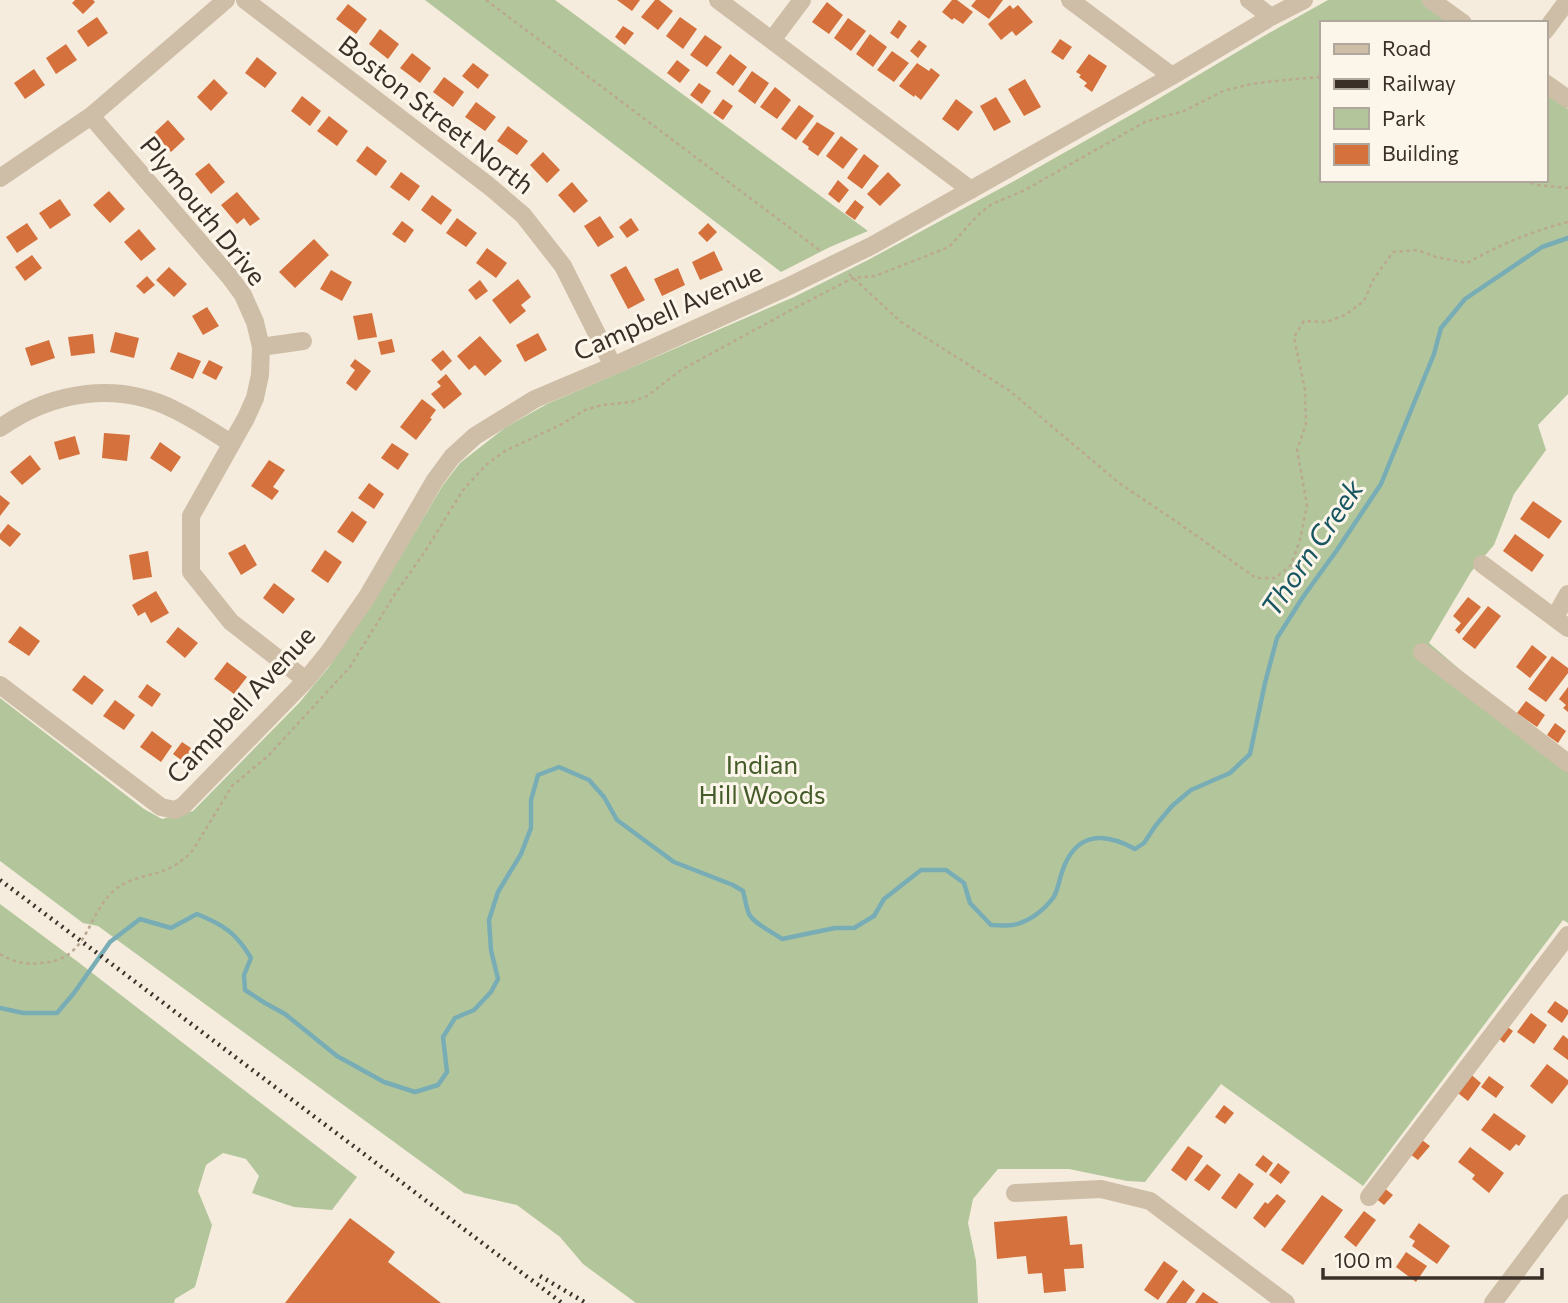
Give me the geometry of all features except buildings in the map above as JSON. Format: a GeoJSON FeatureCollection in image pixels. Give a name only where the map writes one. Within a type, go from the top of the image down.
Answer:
{"type":"FeatureCollection","features":[{"type":"Feature","properties":{"kind":"street"},"geometry":{"type":"LineString","coordinates":[[0,178],[91,116],[226,0]]}},
{"type":"Feature","properties":{"kind":"street","name":"Boston Street North"},"geometry":{"type":"LineString","coordinates":[[245,0],[489,186],[523,215],[563,266],[613,366]]}},
{"type":"Feature","properties":{"kind":"street"},"geometry":{"type":"LineString","coordinates":[[718,0],[971,190]]}},
{"type":"Feature","properties":{"kind":"street"},"geometry":{"type":"LineString","coordinates":[[772,40],[802,0]]}},
{"type":"Feature","properties":{"kind":"street"},"geometry":{"type":"LineString","coordinates":[[1070,0],[1172,76]]}},
{"type":"Feature","properties":{"kind":"street"},"geometry":{"type":"LineString","coordinates":[[1249,0],[1271,17]]}},
{"type":"Feature","properties":{"kind":"street","name":"Campbell Avenue"},"geometry":{"type":"LineString","coordinates":[[0,685],[161,807],[174,810],[183,806],[306,680],[328,653],[367,597],[435,480],[452,457],[475,436],[535,399],[785,288],[873,245],[1304,0]]}},
{"type":"Feature","properties":{"kind":"street"},"geometry":{"type":"LineString","coordinates":[[1431,0],[1459,21]]}},
{"type":"Feature","properties":{"kind":"street"},"geometry":{"type":"LineString","coordinates":[[1547,28],[1568,0]]}},
{"type":"Feature","properties":{"kind":"street"},"geometry":{"type":"LineString","coordinates":[[1547,84],[1568,99]]}},
{"type":"Feature","properties":{"kind":"street","name":"Plymouth Drive"},"geometry":{"type":"LineString","coordinates":[[91,116],[229,276],[243,295],[255,322],[261,348],[260,375],[255,398],[191,516],[191,572],[231,622],[306,680]]}},
{"type":"Feature","properties":{"kind":"street"},"geometry":{"type":"LineString","coordinates":[[261,348],[303,341]]}},
{"type":"Feature","properties":{"kind":"street"},"geometry":{"type":"LineString","coordinates":[[0,428],[18,416],[57,399],[119,393],[138,396],[175,410],[231,443]]}},
{"type":"Feature","properties":{"kind":"street"},"geometry":{"type":"LineString","coordinates":[[1482,565],[1561,622],[1568,594]]}},
{"type":"Feature","properties":{"kind":"street"},"geometry":{"type":"LineString","coordinates":[[1422,652],[1568,763]]}},
{"type":"Feature","properties":{"kind":"street"},"geometry":{"type":"LineString","coordinates":[[1370,1198],[1568,934]]}},
{"type":"Feature","properties":{"kind":"street"},"geometry":{"type":"LineString","coordinates":[[1015,1193],[1101,1189],[1150,1201],[1286,1303]]}},
{"type":"Feature","properties":{"kind":"street"},"geometry":{"type":"LineString","coordinates":[[1495,1303],[1568,1203]]}},
{"type":"Feature","properties":{"kind":"path"},"geometry":{"type":"LineString","coordinates":[[486,0],[816,247]]}},
{"type":"Feature","properties":{"kind":"path"},"geometry":{"type":"LineString","coordinates":[[0,954],[16,962],[28,964],[52,962],[74,951],[87,934],[105,899],[118,887],[170,868],[185,859],[232,786],[268,755],[349,667],[463,490],[486,465],[505,451],[585,410],[631,402],[647,396],[681,370],[852,277],[875,276],[949,247],[978,215],[992,204],[1023,191],[1145,122],[1184,111],[1223,91],[1251,84],[1320,77]]}},
{"type":"Feature","properties":{"kind":"path"},"geometry":{"type":"LineString","coordinates":[[1528,182],[1536,186],[1568,188]]}},
{"type":"Feature","properties":{"kind":"path"},"geometry":{"type":"LineString","coordinates":[[852,277],[901,322],[1010,391],[1119,483],[1256,578],[1275,578],[1291,565],[1300,540],[1307,505],[1297,450],[1306,424],[1305,390],[1294,337],[1304,321],[1326,322],[1345,315],[1364,301],[1373,280],[1393,252],[1417,250],[1467,263],[1499,245],[1568,222]]}},
{"type":"Feature","properties":{"kind":"green space"},"geometry":{"type":"Polygon","coordinates":[[[425,0],[555,0],[868,231],[781,272],[425,0]]]}},
{"type":"Feature","properties":{"kind":"green space","name":"Indian Hill Woods"},"geometry":{"type":"Polygon","coordinates":[[[1328,0],[1421,0],[1449,21],[1320,21],[1320,182],[1547,182],[1547,93],[1568,109],[1568,394],[1538,425],[1546,450],[1514,494],[1494,545],[1471,572],[1429,643],[1485,691],[1492,711],[1568,772],[1568,923],[1563,920],[1363,1186],[1221,1084],[1145,1182],[1069,1169],[998,1169],[973,1199],[968,1223],[976,1261],[978,1303],[636,1303],[583,1264],[560,1237],[517,1205],[464,1193],[98,926],[83,923],[0,861],[0,698],[144,809],[162,819],[193,811],[299,703],[328,668],[370,607],[443,485],[460,463],[506,427],[547,404],[794,297],[868,260],[1016,180],[1328,0]]]}},
{"type":"Feature","properties":{"kind":"green space"},"geometry":{"type":"Polygon","coordinates":[[[0,904],[357,1177],[332,1210],[294,1207],[252,1193],[259,1176],[246,1159],[223,1153],[206,1165],[198,1191],[212,1225],[195,1287],[175,1299],[174,1303],[0,1303],[0,904]]]}},
{"type":"Feature","properties":{"kind":"waterway","name":"Thorn Creek"},"geometry":{"type":"LineString","coordinates":[[0,1008],[23,1013],[57,1013],[110,942],[140,919],[171,928],[197,914],[228,931],[251,958],[244,975],[245,990],[285,1014],[337,1056],[384,1082],[415,1092],[438,1085],[447,1072],[443,1037],[455,1018],[474,1010],[491,992],[498,979],[491,950],[489,920],[498,892],[521,854],[531,828],[531,800],[538,775],[559,767],[589,780],[604,797],[617,820],[674,862],[743,891],[751,918],[782,939],[835,928],[854,928],[874,916],[884,899],[921,870],[946,870],[964,883],[970,903],[991,925],[1011,925],[1025,921],[1041,911],[1053,898],[1068,859],[1082,843],[1101,838],[1135,849],[1144,843],[1172,806],[1191,790],[1230,773],[1250,754],[1277,638],[1381,484],[1434,354],[1441,328],[1465,299],[1542,247],[1568,238]]}},
{"type":"Feature","properties":{"kind":"railway"},"geometry":{"type":"LineString","coordinates":[[0,880],[562,1303]]}},
{"type":"Feature","properties":{"kind":"railway"},"geometry":{"type":"LineString","coordinates":[[540,1276],[586,1303]]}}]}
